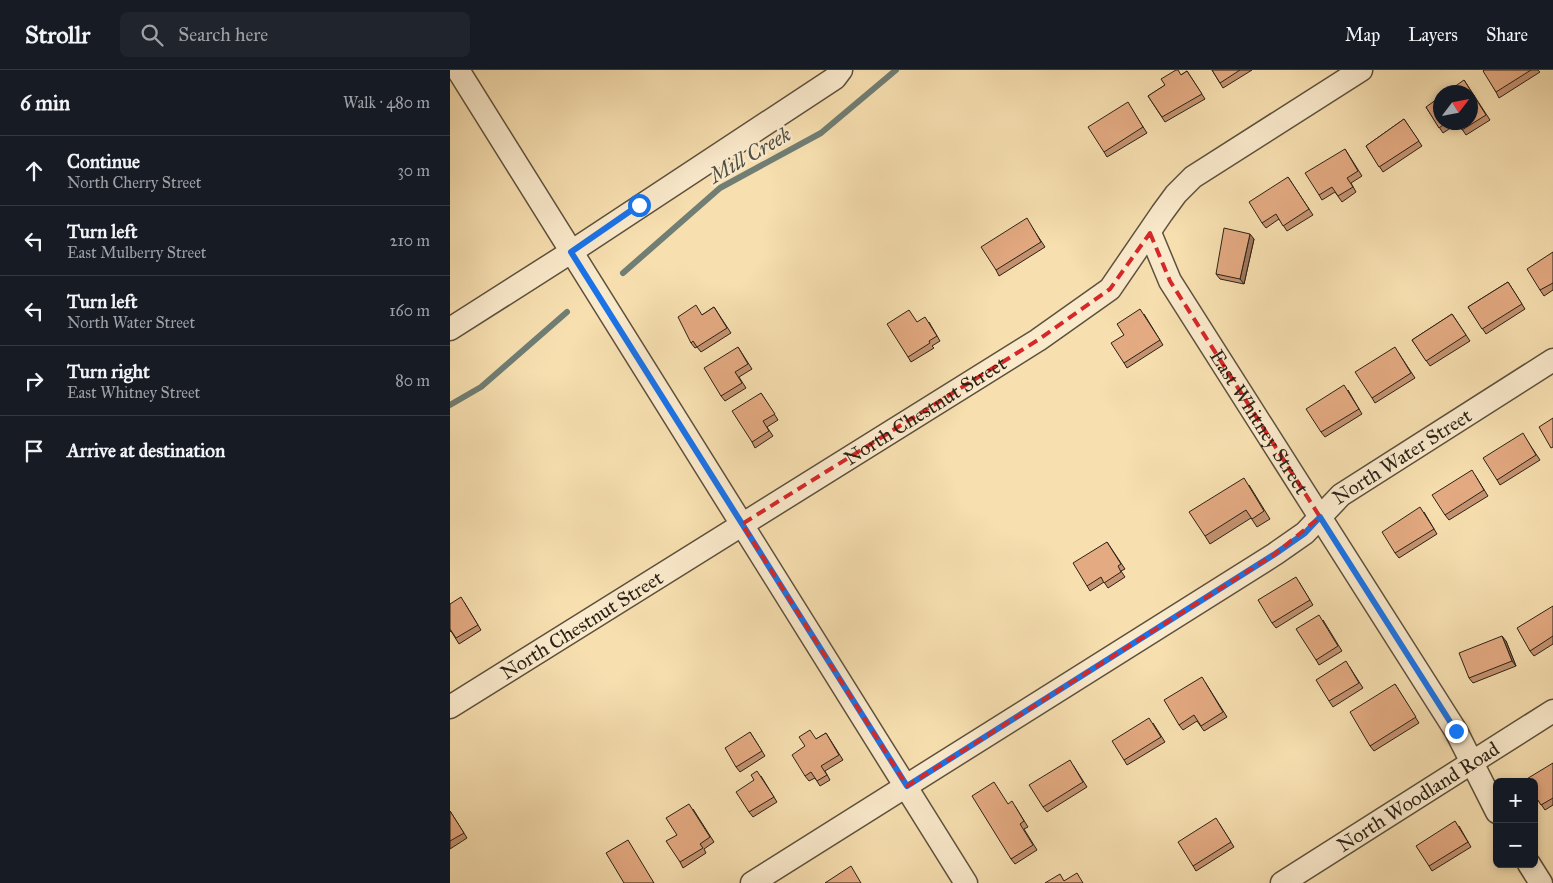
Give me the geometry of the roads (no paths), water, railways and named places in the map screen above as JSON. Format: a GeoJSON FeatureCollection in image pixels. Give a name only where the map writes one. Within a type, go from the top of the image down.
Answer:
{"type":"FeatureCollection","features":[{"type":"Feature","properties":{"kind":"street"},"geometry":{"type":"LineString","coordinates":[[458,70],[966,883]]}},
{"type":"Feature","properties":{"kind":"street"},"geometry":{"type":"LineString","coordinates":[[450,328],[571,252],[835,78],[840,70]]}},
{"type":"Feature","properties":{"kind":"street","name":"North Chestnut Street"},"geometry":{"type":"LineString","coordinates":[[450,707],[1038,340],[1110,289],[1176,194],[1193,177],[1361,70]]}},
{"type":"Feature","properties":{"kind":"street","name":"East Whitney Street"},"geometry":{"type":"LineString","coordinates":[[1150,233],[1170,281],[1456,731],[1470,763],[1493,805]]}},
{"type":"Feature","properties":{"kind":"street","name":"North Water Street"},"geometry":{"type":"LineString","coordinates":[[752,883],[1275,554],[1305,533],[1341,495],[1553,360]]}},
{"type":"Feature","properties":{"kind":"street","name":"North Woodland Road"},"geometry":{"type":"LineString","coordinates":[[1282,883],[1553,710]]}},
{"type":"Feature","properties":{"kind":"street"},"geometry":{"type":"LineString","coordinates":[[1532,868],[1541,883]]}},
{"type":"Feature","properties":{"kind":"waterway","name":"Mill Creek"},"geometry":{"type":"LineString","coordinates":[[623,273],[720,188],[821,133],[896,70]]}},
{"type":"Feature","properties":{"kind":"waterway","name":"Mill Creek"},"geometry":{"type":"LineString","coordinates":[[450,405],[481,387],[567,312]]}}]}
